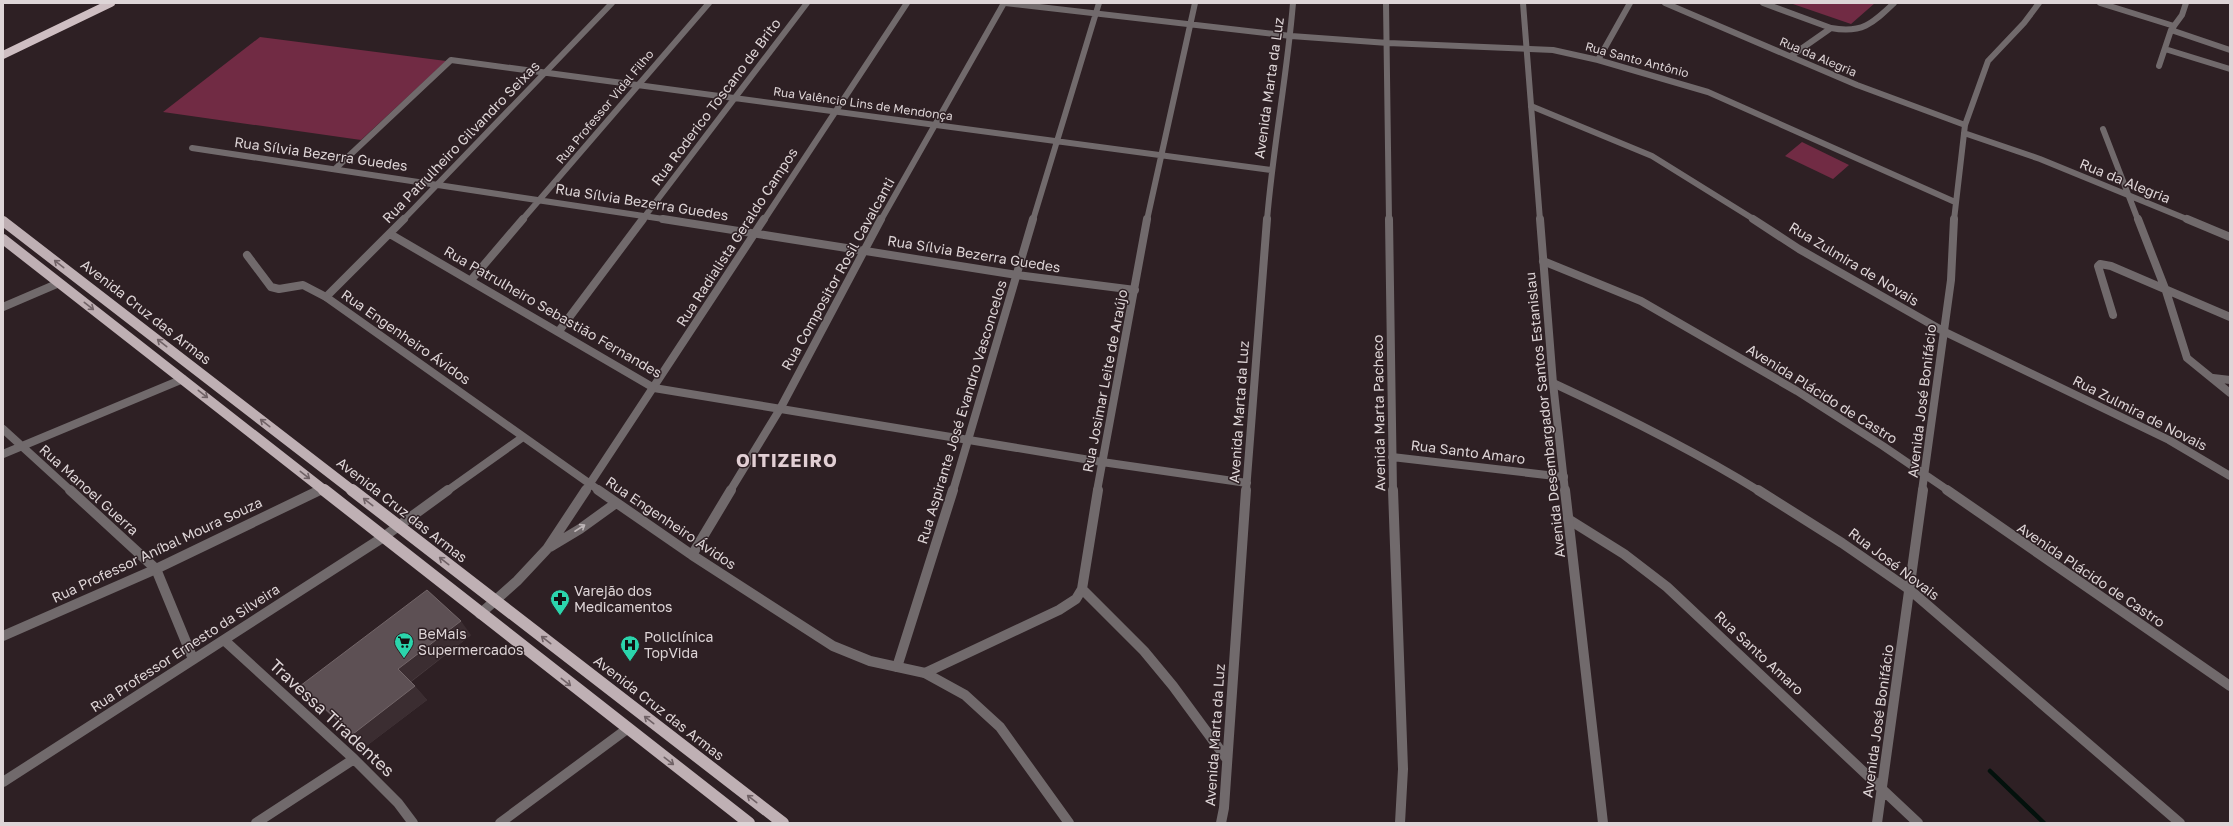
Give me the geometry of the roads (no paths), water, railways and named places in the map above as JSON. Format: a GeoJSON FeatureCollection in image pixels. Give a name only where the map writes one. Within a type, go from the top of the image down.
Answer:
{"type":"FeatureCollection","features":[{"type":"Feature","properties":{"kind":"highway"},"geometry":{"type":"LineString","coordinates":[[3,48],[97,3]]}},
{"type":"Feature","properties":{"kind":"highway"},"geometry":{"type":"LineString","coordinates":[[3,55],[111,3]]}},
{"type":"Feature","properties":{"kind":"main road","name":"Avenida Cruz das Armas"},"geometry":{"type":"LineString","coordinates":[[3,220],[783,823]]}},
{"type":"Feature","properties":{"kind":"main road"},"geometry":{"type":"LineString","coordinates":[[3,239],[747,823]]}},
{"type":"Feature","properties":{"kind":"street","name":"Rua Patrulheiro Gilvandro Seixas"},"geometry":{"type":"LineString","coordinates":[[326,297],[390,234],[612,3]]}},
{"type":"Feature","properties":{"kind":"street","name":"Rua Professor Vidal Filho"},"geometry":{"type":"LineString","coordinates":[[471,280],[542,200],[709,3]]}},
{"type":"Feature","properties":{"kind":"street","name":"Rua Roderico Toscano de Brito"},"geometry":{"type":"LineString","coordinates":[[559,331],[733,98],[807,3]]}},
{"type":"Feature","properties":{"kind":"street","name":"Rua Radialista Geraldo Campos"},"geometry":{"type":"LineString","coordinates":[[547,549],[907,3]]}},
{"type":"Feature","properties":{"kind":"street","name":"Rua Santo Antônio"},"geometry":{"type":"LineString","coordinates":[[1005,3],[1291,36],[1388,43],[1553,50],[1598,60],[1708,92],[1955,202]]}},
{"type":"Feature","properties":{"kind":"street","name":"Rua Compositor Rosil Cavalcanti"},"geometry":{"type":"LineString","coordinates":[[692,555],[780,409],[864,250],[1005,3]]}},
{"type":"Feature","properties":{"kind":"street","name":"Rua Aspirante José Evandro Vasconcelos"},"geometry":{"type":"LineString","coordinates":[[897,667],[969,440],[1056,141],[1099,3]]}},
{"type":"Feature","properties":{"kind":"street","name":"Rua Josimar Leite de Araújo"},"geometry":{"type":"LineString","coordinates":[[1082,589],[1102,462],[1160,156],[1194,3]]}},
{"type":"Feature","properties":{"kind":"street","name":"Avenida Marta da Luz"},"geometry":{"type":"LineString","coordinates":[[1221,823],[1225,794],[1226,758],[1271,170],[1291,36],[1293,3]]}},
{"type":"Feature","properties":{"kind":"street","name":"Avenida Marta Pacheco"},"geometry":{"type":"LineString","coordinates":[[1386,3],[1388,43],[1387,188],[1392,457],[1403,769],[1400,823]]}},
{"type":"Feature","properties":{"kind":"street","name":"Avenida Desembargador Santos Estanislau"},"geometry":{"type":"LineString","coordinates":[[1524,3],[1553,383],[1603,823]]}},
{"type":"Feature","properties":{"kind":"street"},"geometry":{"type":"LineString","coordinates":[[1598,60],[1630,3]]}},
{"type":"Feature","properties":{"kind":"street","name":"Rua da Alegria"},"geometry":{"type":"LineString","coordinates":[[1665,3],[1857,85],[2040,158],[2230,237]]}},
{"type":"Feature","properties":{"kind":"street"},"geometry":{"type":"LineString","coordinates":[[1763,3],[1831,28],[1848,32],[1863,28],[1873,23],[1894,3]]}},
{"type":"Feature","properties":{"kind":"street","name":"Avenida José Bonifácio"},"geometry":{"type":"LineString","coordinates":[[1877,823],[1910,590],[1951,280],[1955,202],[1965,129],[1988,61],[2024,23],[2039,3]]}},
{"type":"Feature","properties":{"kind":"street"},"geometry":{"type":"LineString","coordinates":[[2100,3],[2173,28],[2230,50]]}},
{"type":"Feature","properties":{"kind":"street"},"geometry":{"type":"LineString","coordinates":[[2159,66],[2173,28],[2182,15],[2186,3]]}},
{"type":"Feature","properties":{"kind":"street"},"geometry":{"type":"LineString","coordinates":[[1790,56],[1831,28]]}},
{"type":"Feature","properties":{"kind":"street"},"geometry":{"type":"LineString","coordinates":[[2165,49],[2230,68]]}},
{"type":"Feature","properties":{"kind":"street","name":"Rua Valêncio Lins de Mendonça"},"geometry":{"type":"LineString","coordinates":[[335,169],[451,60],[1271,170]]}},
{"type":"Feature","properties":{"kind":"street","name":"Rua Zulmira de Novais"},"geometry":{"type":"LineString","coordinates":[[1531,106],[1652,156],[1695,181],[1799,249],[1944,332],[2169,440],[2230,476]]}},
{"type":"Feature","properties":{"kind":"street"},"geometry":{"type":"LineString","coordinates":[[2103,129],[2166,291],[2185,351],[2191,363],[2230,392]]}},
{"type":"Feature","properties":{"kind":"street","name":"Rua Sílvia Bezerra Guedes"},"geometry":{"type":"LineString","coordinates":[[192,148],[542,200],[1017,275],[1135,290]]}},
{"type":"Feature","properties":{"kind":"street","name":"Rua Patrulheiro Sebastião Fernandes"},"geometry":{"type":"LineString","coordinates":[[390,234],[559,331],[654,388],[1102,462],[1247,483]]}},
{"type":"Feature","properties":{"kind":"street","name":"Rua Engenheiro Ávidos"},"geometry":{"type":"LineString","coordinates":[[247,255],[271,287],[279,289],[303,285],[326,297],[616,503],[692,555],[833,646],[850,654],[925,673],[947,683],[980,706],[1000,727],[1069,823]]}},
{"type":"Feature","properties":{"kind":"street","name":"Avenida Plácido de Castro"},"geometry":{"type":"LineString","coordinates":[[1543,261],[1612,288],[1672,318],[1797,391],[1883,446],[1925,477],[2230,686]]}},
{"type":"Feature","properties":{"kind":"street"},"geometry":{"type":"LineString","coordinates":[[2113,315],[2098,266],[2100,264],[2111,266],[2166,291],[2230,317]]}},
{"type":"Feature","properties":{"kind":"street"},"geometry":{"type":"LineString","coordinates":[[3,307],[59,283]]}},
{"type":"Feature","properties":{"kind":"street"},"geometry":{"type":"LineString","coordinates":[[2212,378],[2230,380]]}},
{"type":"Feature","properties":{"kind":"street"},"geometry":{"type":"LineString","coordinates":[[3,454],[183,379]]}},
{"type":"Feature","properties":{"kind":"street","name":"Rua José Novais"},"geometry":{"type":"LineString","coordinates":[[1553,383],[1638,422],[1712,462],[1842,542],[1910,590],[2180,823]]}},
{"type":"Feature","properties":{"kind":"street","name":"Rua Manoel Guerra"},"geometry":{"type":"LineString","coordinates":[[3,429],[156,569],[193,659]]}},
{"type":"Feature","properties":{"kind":"street","name":"Rua Professor Ernesto da Silveira"},"geometry":{"type":"LineString","coordinates":[[3,782],[382,538],[523,437]]}},
{"type":"Feature","properties":{"kind":"street","name":"Rua Santo Amaro"},"geometry":{"type":"LineString","coordinates":[[1392,457],[1564,477]]}},
{"type":"Feature","properties":{"kind":"street","name":"Rua Professor Aníbal Moura Souza"},"geometry":{"type":"LineString","coordinates":[[3,636],[156,569],[323,489]]}},
{"type":"Feature","properties":{"kind":"street"},"geometry":{"type":"LineString","coordinates":[[480,614],[518,581],[547,549],[580,529],[616,503]]}},
{"type":"Feature","properties":{"kind":"street","name":"Rua Santo Amaro"},"geometry":{"type":"LineString","coordinates":[[1568,519],[1624,554],[1667,587],[1918,823]]}},
{"type":"Feature","properties":{"kind":"street"},"geometry":{"type":"LineString","coordinates":[[925,673],[1060,610],[1076,599],[1082,589],[1144,651],[1173,686],[1226,758]]}},
{"type":"Feature","properties":{"kind":"street","name":"Travessa Tiradentes"},"geometry":{"type":"LineString","coordinates":[[224,640],[354,759],[398,803],[413,823]]}},
{"type":"Feature","properties":{"kind":"street"},"geometry":{"type":"LineString","coordinates":[[500,823],[627,729]]}},
{"type":"Feature","properties":{"kind":"street"},"geometry":{"type":"LineString","coordinates":[[256,823],[354,759]]}},
{"type":"Feature","properties":{"kind":"waterway"},"geometry":{"type":"LineString","coordinates":[[1990,771],[2044,823]]}},
{"type":"Feature","properties":{"kind":"place","name":"Varejão dos Medicamentos"},"geometry":{"type":"Point","coordinates":[560,616]}},
{"type":"Feature","properties":{"kind":"place","name":"BeMais Supermercados"},"geometry":{"type":"Point","coordinates":[404,659]}},
{"type":"Feature","properties":{"kind":"place","name":"Policlínica TopVida"},"geometry":{"type":"Point","coordinates":[630,662]}},
{"type":"Feature","properties":{"kind":"district","name":"OITIZEIRO"},"geometry":{"type":"Point","coordinates":[787,461]}}]}
